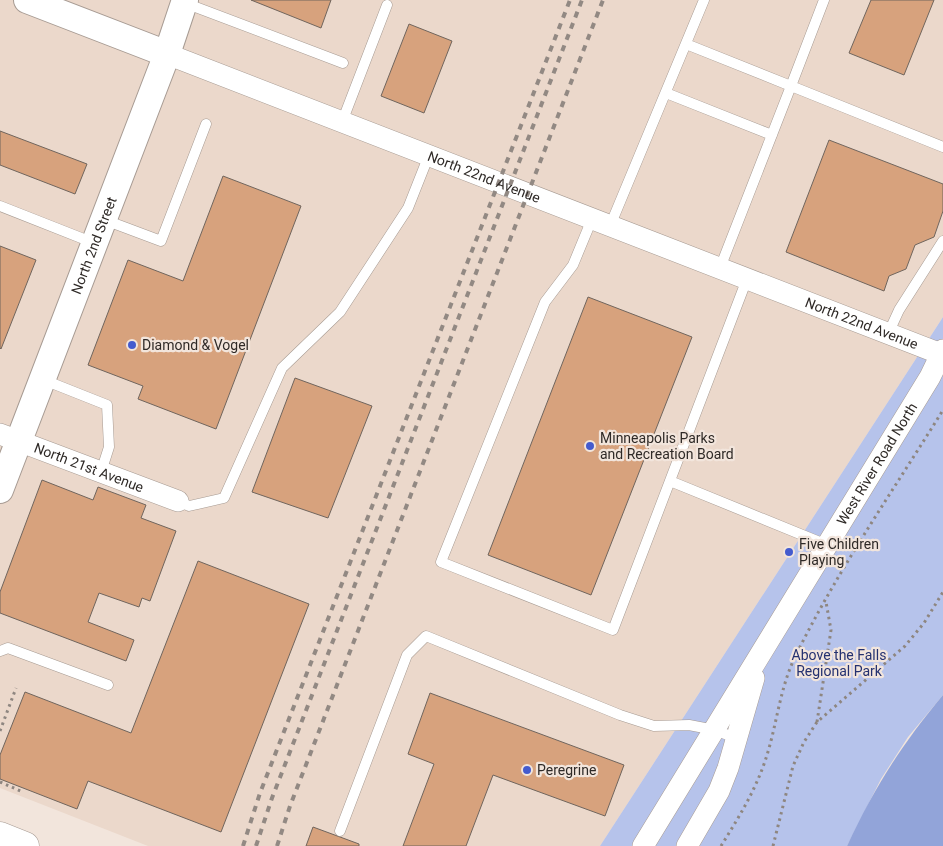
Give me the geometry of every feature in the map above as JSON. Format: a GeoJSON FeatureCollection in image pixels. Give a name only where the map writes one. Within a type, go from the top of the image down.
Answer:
{"type":"FeatureCollection","features":[{"type":"Feature","properties":{"kind":"main road"},"geometry":{"type":"LineString","coordinates":[[0,836],[25,846]]}},
{"type":"Feature","properties":{"kind":"street","name":"North 22nd Avenue"},"geometry":{"type":"LineString","coordinates":[[27,0],[888,334],[942,352]]}},
{"type":"Feature","properties":{"kind":"street","name":"North 2nd Street"},"geometry":{"type":"LineString","coordinates":[[0,490],[9,438],[43,380],[167,54],[185,1]]}},
{"type":"Feature","properties":{"kind":"street","name":"West River Road North"},"geometry":{"type":"LineString","coordinates":[[643,846],[930,377],[942,352]]}},
{"type":"Feature","properties":{"kind":"street","name":"North 21st Avenue"},"geometry":{"type":"LineString","coordinates":[[9,438],[178,501]]}},
{"type":"Feature","properties":{"kind":"street","name":"West River Road North"},"geometry":{"type":"LineString","coordinates":[[687,846],[719,792],[738,739],[760,654]]}},
{"type":"Feature","properties":{"kind":"lane"},"geometry":{"type":"LineString","coordinates":[[704,0],[666,93],[601,223],[573,265],[544,302],[441,562],[613,630],[747,279]]}},
{"type":"Feature","properties":{"kind":"lane"},"geometry":{"type":"LineString","coordinates":[[720,268],[824,0]]}},
{"type":"Feature","properties":{"kind":"lane"},"geometry":{"type":"LineString","coordinates":[[185,1],[343,63]]}},
{"type":"Feature","properties":{"kind":"lane"},"geometry":{"type":"LineString","coordinates":[[342,122],[387,5]]}},
{"type":"Feature","properties":{"kind":"lane"},"geometry":{"type":"LineString","coordinates":[[686,44],[943,147]]}},
{"type":"Feature","properties":{"kind":"lane"},"geometry":{"type":"LineString","coordinates":[[666,93],[772,135]]}},
{"type":"Feature","properties":{"kind":"lane"},"geometry":{"type":"LineString","coordinates":[[104,220],[160,241],[206,124]]}},
{"type":"Feature","properties":{"kind":"lane"},"geometry":{"type":"LineString","coordinates":[[178,501],[189,506],[224,498],[282,368],[340,312],[408,208],[429,155]]}},
{"type":"Feature","properties":{"kind":"lane"},"geometry":{"type":"LineString","coordinates":[[0,206],[95,244]]}},
{"type":"Feature","properties":{"kind":"lane"},"geometry":{"type":"LineString","coordinates":[[888,334],[899,310],[943,241]]}},
{"type":"Feature","properties":{"kind":"lane"},"geometry":{"type":"LineString","coordinates":[[43,380],[106,405],[109,447],[101,472]]}},
{"type":"Feature","properties":{"kind":"lane"},"geometry":{"type":"LineString","coordinates":[[670,481],[827,545]]}},
{"type":"Feature","properties":{"kind":"lane"},"geometry":{"type":"LineString","coordinates":[[340,831],[407,655],[426,636],[620,715],[654,726],[689,725],[715,730],[738,739]]}},
{"type":"Feature","properties":{"kind":"lane"},"geometry":{"type":"LineString","coordinates":[[0,652],[8,648],[108,685]]}},
{"type":"Feature","properties":{"kind":"path"},"geometry":{"type":"LineString","coordinates":[[721,846],[747,804],[767,756],[784,687],[794,658],[826,601],[943,410]]}},
{"type":"Feature","properties":{"kind":"path"},"geometry":{"type":"LineString","coordinates":[[773,846],[793,766],[804,742],[817,722],[905,646],[924,623],[943,592]]}},
{"type":"Feature","properties":{"kind":"path"},"geometry":{"type":"LineString","coordinates":[[817,722],[831,630],[826,601]]}},
{"type":"Feature","properties":{"kind":"path"},"geometry":{"type":"LineString","coordinates":[[0,730],[16,688]]}},
{"type":"Feature","properties":{"kind":"path"},"geometry":{"type":"LineString","coordinates":[[0,782],[23,792]]}},
{"type":"Feature","properties":{"kind":"shaded area"},"geometry":{"type":"Polygon","coordinates":[[[0,0],[943,0],[943,317],[600,846],[148,846],[0,788],[0,0]]]}},
{"type":"Feature","properties":{"kind":"shaded area"},"geometry":{"type":"Polygon","coordinates":[[[943,695],[943,846],[847,846],[890,767],[914,731],[943,695]]]}},
{"type":"Feature","properties":{"kind":"green space","name":"Above the Falls Regional Park"},"geometry":{"type":"Polygon","coordinates":[[[943,317],[943,695],[908,737],[881,779],[847,846],[600,846],[943,317]]]}},
{"type":"Feature","properties":{"kind":"building"},"geometry":{"type":"Polygon","coordinates":[[[251,0],[331,0],[321,28],[251,0]]]}},
{"type":"Feature","properties":{"kind":"building"},"geometry":{"type":"Polygon","coordinates":[[[871,0],[934,0],[904,75],[849,53],[871,0]]]}},
{"type":"Feature","properties":{"kind":"building"},"geometry":{"type":"Polygon","coordinates":[[[409,24],[452,41],[424,113],[381,96],[409,24]]]}},
{"type":"Feature","properties":{"kind":"building"},"geometry":{"type":"Polygon","coordinates":[[[0,131],[87,164],[75,194],[0,165],[0,131]]]}},
{"type":"Feature","properties":{"kind":"building"},"geometry":{"type":"Polygon","coordinates":[[[829,140],[943,184],[943,211],[934,237],[915,245],[906,269],[889,276],[884,291],[786,252],[829,140]]]}},
{"type":"Feature","properties":{"kind":"building"},"geometry":{"type":"Polygon","coordinates":[[[223,176],[301,206],[216,429],[138,399],[143,386],[88,365],[128,260],[183,281],[223,176]]]}},
{"type":"Feature","properties":{"kind":"building"},"geometry":{"type":"Polygon","coordinates":[[[0,246],[36,260],[1,349],[0,348],[0,246]]]}},
{"type":"Feature","properties":{"kind":"building","name":"Minneapolis Parks and Recreation Board"},"geometry":{"type":"Polygon","coordinates":[[[588,297],[692,337],[591,595],[488,555],[588,297]]]}},
{"type":"Feature","properties":{"kind":"building"},"geometry":{"type":"Polygon","coordinates":[[[295,378],[372,406],[328,518],[252,492],[295,378]]]}},
{"type":"Feature","properties":{"kind":"building"},"geometry":{"type":"Polygon","coordinates":[[[42,480],[93,500],[98,487],[146,505],[141,518],[176,531],[150,601],[142,598],[139,607],[99,593],[88,622],[134,640],[126,661],[0,613],[0,592],[42,480]]]}},
{"type":"Feature","properties":{"kind":"building"},"geometry":{"type":"Polygon","coordinates":[[[198,561],[309,604],[221,832],[88,781],[77,809],[0,779],[0,755],[25,692],[131,733],[198,561]]]}},
{"type":"Feature","properties":{"kind":"building","name":"Peregrine"},"geometry":{"type":"Polygon","coordinates":[[[430,693],[624,765],[605,816],[493,775],[466,846],[403,846],[434,764],[408,754],[430,693]]]}},
{"type":"Feature","properties":{"kind":"building"},"geometry":{"type":"Polygon","coordinates":[[[313,827],[359,844],[359,846],[306,846],[313,827]]]}},
{"type":"Feature","properties":{"kind":"railway"},"geometry":{"type":"LineString","coordinates":[[243,846],[260,793],[570,0]]}},
{"type":"Feature","properties":{"kind":"railway"},"geometry":{"type":"LineString","coordinates":[[256,846],[272,798],[582,0]]}},
{"type":"Feature","properties":{"kind":"railway"},"geometry":{"type":"LineString","coordinates":[[277,846],[290,806],[603,0]]}},
{"type":"Feature","properties":{"kind":"place","name":"Diamond & Vogel"},"geometry":{"type":"Point","coordinates":[132,345]}},
{"type":"Feature","properties":{"kind":"place","name":"Minneapolis Parks and Recreation Board"},"geometry":{"type":"Point","coordinates":[590,446]}},
{"type":"Feature","properties":{"kind":"place","name":"Five Children Playing"},"geometry":{"type":"Point","coordinates":[789,552]}},
{"type":"Feature","properties":{"kind":"place","name":"Peregrine"},"geometry":{"type":"Point","coordinates":[527,770]}}]}
